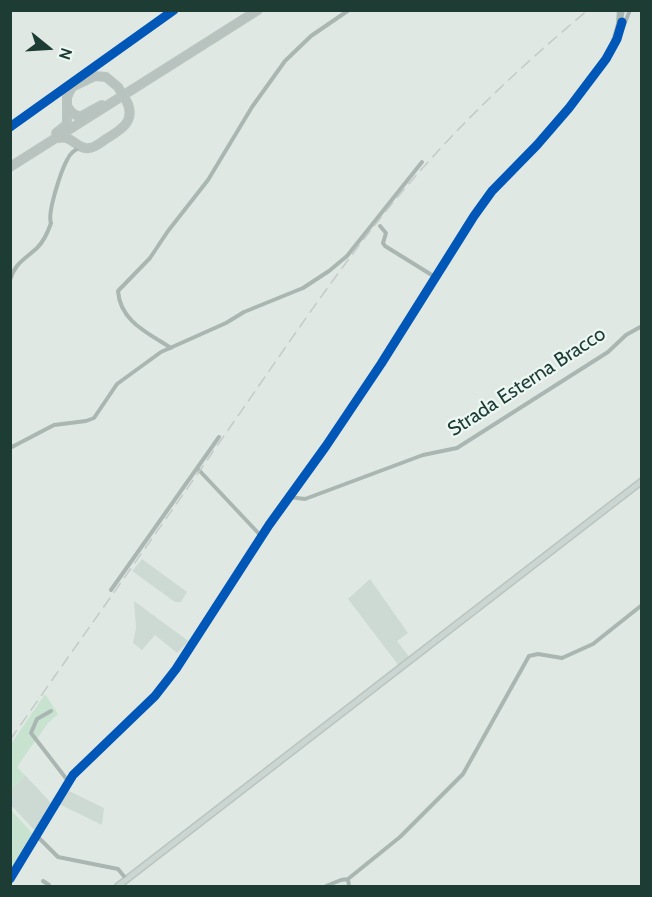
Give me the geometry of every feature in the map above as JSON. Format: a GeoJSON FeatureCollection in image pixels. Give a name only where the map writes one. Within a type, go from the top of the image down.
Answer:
{"type":"FeatureCollection","features":[{"type":"Feature","properties":{"kind":"highway"},"geometry":{"type":"LineString","coordinates":[[79,145],[75,136],[79,126],[104,106],[252,10]]}},
{"type":"Feature","properties":{"kind":"highway"},"geometry":{"type":"LineString","coordinates":[[10,165],[258,10]]}},
{"type":"Feature","properties":{"kind":"highway"},"geometry":{"type":"LineString","coordinates":[[90,77],[106,77],[118,87],[127,102],[130,115],[124,128],[93,147],[79,145],[62,137],[37,148],[65,126],[68,91],[90,77]]}},
{"type":"Feature","properties":{"kind":"highway"},"geometry":{"type":"LineString","coordinates":[[67,106],[72,113],[80,117],[104,106]]}},
{"type":"Feature","properties":{"kind":"main road"},"geometry":{"type":"LineString","coordinates":[[120,886],[642,481]]}},
{"type":"Feature","properties":{"kind":"street"},"geometry":{"type":"LineString","coordinates":[[171,348],[128,317],[122,307],[118,291],[150,258],[208,180],[252,107],[285,61],[311,36],[349,10]]}},
{"type":"Feature","properties":{"kind":"street"},"geometry":{"type":"LineString","coordinates":[[609,53],[618,24],[619,10]]}},
{"type":"Feature","properties":{"kind":"street"},"geometry":{"type":"LineString","coordinates":[[622,28],[623,10]]}},
{"type":"Feature","properties":{"kind":"street"},"geometry":{"type":"LineString","coordinates":[[10,879],[75,772],[155,696],[176,669],[262,537],[381,364],[484,201],[569,108],[609,53],[630,10]]}},
{"type":"Feature","properties":{"kind":"street"},"geometry":{"type":"LineString","coordinates":[[10,280],[18,262],[39,246],[46,235],[51,223],[51,207],[68,158],[79,145]]}},
{"type":"Feature","properties":{"kind":"street"},"geometry":{"type":"LineString","coordinates":[[10,448],[54,425],[86,422],[94,417],[117,384],[141,365],[244,312],[303,288],[337,265],[347,256],[422,162]]}},
{"type":"Feature","properties":{"kind":"street"},"geometry":{"type":"LineString","coordinates":[[380,226],[386,233],[383,243],[385,246],[435,277]]}},
{"type":"Feature","properties":{"kind":"street","name":"Strada Esterna Bracco"},"geometry":{"type":"LineString","coordinates":[[289,497],[305,499],[423,455],[457,448],[608,352],[626,335],[642,326]]}},
{"type":"Feature","properties":{"kind":"street"},"geometry":{"type":"LineString","coordinates":[[111,590],[219,437]]}},
{"type":"Feature","properties":{"kind":"street"},"geometry":{"type":"LineString","coordinates":[[197,468],[262,537]]}},
{"type":"Feature","properties":{"kind":"street"},"geometry":{"type":"LineString","coordinates":[[326,886],[348,879],[400,837],[463,774],[529,656],[538,654],[562,658],[593,644],[642,605]]}},
{"type":"Feature","properties":{"kind":"street"},"geometry":{"type":"LineString","coordinates":[[51,711],[37,719],[31,733],[68,782]]}},
{"type":"Feature","properties":{"kind":"street"},"geometry":{"type":"LineString","coordinates":[[37,836],[58,857],[118,869],[129,878]]}},
{"type":"Feature","properties":{"kind":"street"},"geometry":{"type":"LineString","coordinates":[[348,879],[349,886]]}},
{"type":"Feature","properties":{"kind":"street"},"geometry":{"type":"LineString","coordinates":[[43,881],[48,886]]}},
{"type":"Feature","properties":{"kind":"shaded area"},"geometry":{"type":"Polygon","coordinates":[[[142,559],[187,592],[181,602],[175,602],[132,571],[142,559]]]}},
{"type":"Feature","properties":{"kind":"shaded area"},"geometry":{"type":"Polygon","coordinates":[[[370,579],[408,633],[397,641],[410,658],[399,666],[348,599],[370,579]]]}},
{"type":"Feature","properties":{"kind":"shaded area"},"geometry":{"type":"Polygon","coordinates":[[[134,601],[191,643],[190,645],[187,643],[177,653],[155,635],[142,650],[133,643],[136,628],[134,601]]]}},
{"type":"Feature","properties":{"kind":"shaded area"},"geometry":{"type":"Polygon","coordinates":[[[25,775],[53,805],[36,832],[11,805],[11,790],[25,775]]]}},
{"type":"Feature","properties":{"kind":"shaded area"},"geometry":{"type":"Polygon","coordinates":[[[67,790],[104,808],[102,825],[59,804],[67,790]]]}},
{"type":"Feature","properties":{"kind":"green space"},"geometry":{"type":"Polygon","coordinates":[[[45,694],[58,714],[48,723],[17,767],[25,775],[11,790],[11,744],[45,694]]]}},
{"type":"Feature","properties":{"kind":"green space"},"geometry":{"type":"Polygon","coordinates":[[[11,810],[34,835],[11,873],[10,872],[11,810]]]}},
{"type":"Feature","properties":{"kind":"railway"},"geometry":{"type":"LineString","coordinates":[[10,740],[369,232],[413,178],[460,127],[535,56],[588,10]]}},
{"type":"Feature","properties":{"kind":"cycle path"},"geometry":{"type":"LineString","coordinates":[[10,127],[174,10]]}},
{"type":"Feature","properties":{"kind":"cycle path"},"geometry":{"type":"LineString","coordinates":[[10,879],[73,775],[155,696],[176,669],[269,525],[381,364],[474,216],[492,191],[569,108],[606,59],[617,39],[622,22]]}}]}
